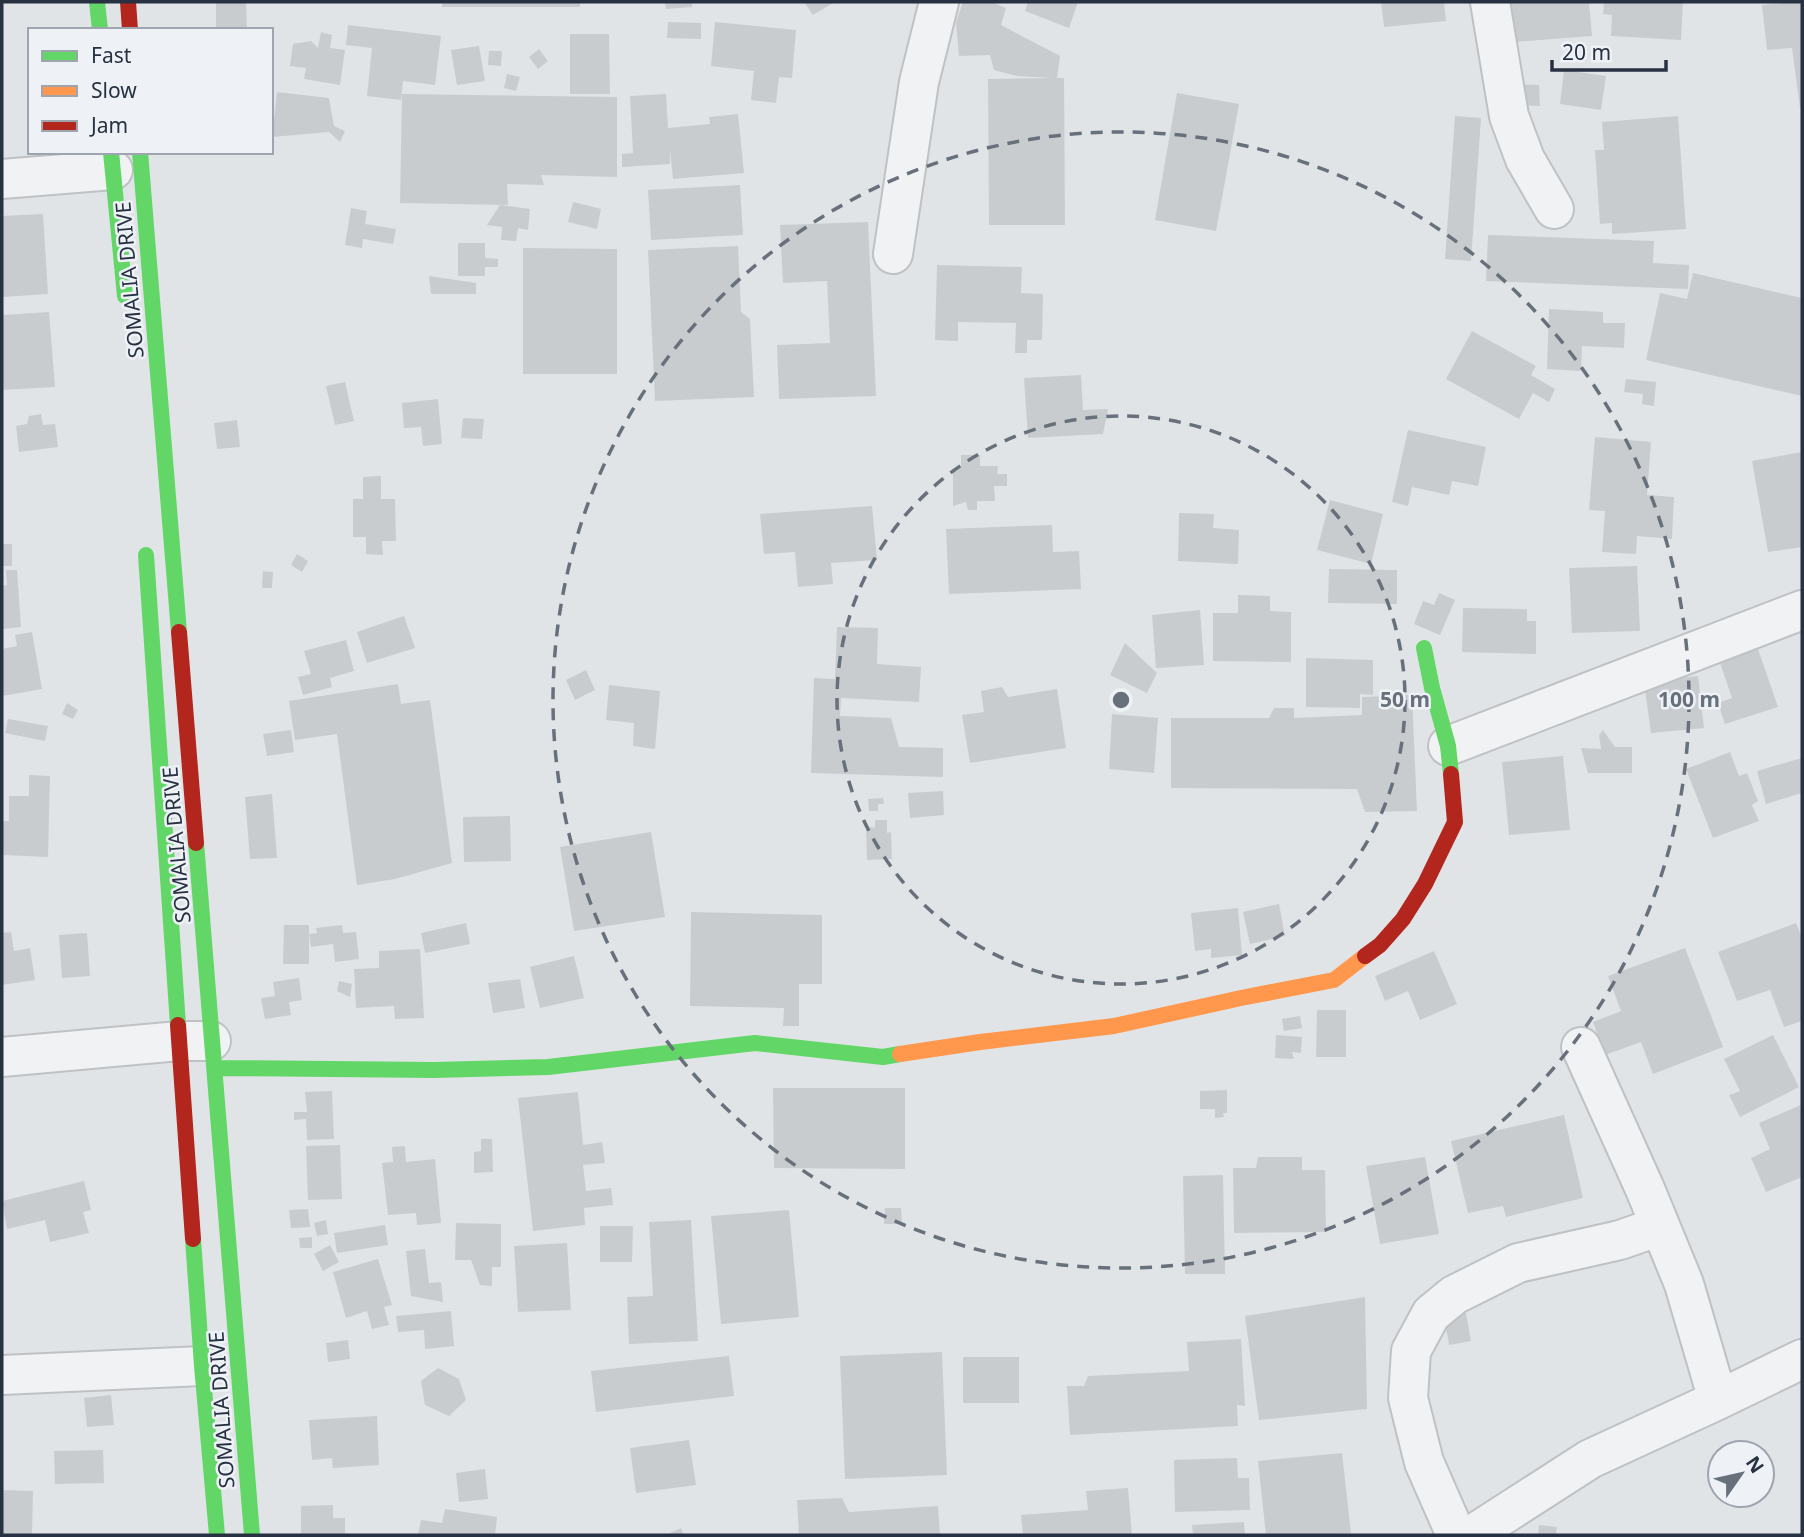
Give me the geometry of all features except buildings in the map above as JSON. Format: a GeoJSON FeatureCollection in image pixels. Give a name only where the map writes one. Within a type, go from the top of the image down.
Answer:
{"type":"FeatureCollection","features":[{"type":"Feature","properties":{"kind":"main road"},"geometry":{"type":"LineString","coordinates":[[97,2],[100,28]]}},
{"type":"Feature","properties":{"kind":"main road"},"geometry":{"type":"LineString","coordinates":[[128,2],[130,28]]}},
{"type":"Feature","properties":{"kind":"main road","name":"SOMALIA DRIVE"},"geometry":{"type":"LineString","coordinates":[[121,158],[126,308]]}},
{"type":"Feature","properties":{"kind":"main road","name":"SOMALIA DRIVE"},"geometry":{"type":"LineString","coordinates":[[121,158],[202,1050],[202,1366],[217,1535]]}},
{"type":"Feature","properties":{"kind":"main road","name":"SOMALIA DRIVE"},"geometry":{"type":"LineString","coordinates":[[145,543],[202,1050],[252,1535]]}},
{"type":"Feature","properties":{"kind":"main road"},"geometry":{"type":"LineString","coordinates":[[202,1050],[434,1070],[548,1067],[755,1043],[883,1057],[1114,1026],[1334,980],[1380,944],[1403,919],[1425,884],[1454,822],[1448,746],[1423,648]]}},
{"type":"Feature","properties":{"kind":"street"},"geometry":{"type":"LineString","coordinates":[[893,254],[919,82],[939,2]]}},
{"type":"Feature","properties":{"kind":"street"},"geometry":{"type":"LineString","coordinates":[[1490,2],[1508,116],[1525,159],[1554,209]]}},
{"type":"Feature","properties":{"kind":"street"},"geometry":{"type":"LineString","coordinates":[[2,179],[121,158]]}},
{"type":"Feature","properties":{"kind":"street"},"geometry":{"type":"LineString","coordinates":[[1448,746],[1802,610]]}},
{"type":"Feature","properties":{"kind":"street"},"geometry":{"type":"LineString","coordinates":[[1581,1047],[1684,1284],[1718,1400]]}},
{"type":"Feature","properties":{"kind":"street"},"geometry":{"type":"LineString","coordinates":[[2,1057],[202,1050]]}},
{"type":"Feature","properties":{"kind":"street"},"geometry":{"type":"LineString","coordinates":[[1660,1226],[1620,1240],[1518,1263],[1454,1295],[1431,1314],[1411,1351],[1408,1398],[1424,1462],[1474,1534],[1590,1459],[1802,1359]]}},
{"type":"Feature","properties":{"kind":"street"},"geometry":{"type":"LineString","coordinates":[[2,1375],[202,1366]]}},
{"type":"Feature","properties":{"kind":"traffic: fast"},"geometry":{"type":"LineString","coordinates":[[97,2],[100,28]]}},
{"type":"Feature","properties":{"kind":"traffic: fast"},"geometry":{"type":"LineString","coordinates":[[111,154],[125,296]]}},
{"type":"Feature","properties":{"kind":"traffic: fast"},"geometry":{"type":"LineString","coordinates":[[140,154],[179,632]]}},
{"type":"Feature","properties":{"kind":"traffic: fast"},"geometry":{"type":"LineString","coordinates":[[146,555],[178,1025]]}},
{"type":"Feature","properties":{"kind":"traffic: fast"},"geometry":{"type":"LineString","coordinates":[[1424,648],[1448,746],[1451,774]]}},
{"type":"Feature","properties":{"kind":"traffic: fast"},"geometry":{"type":"LineString","coordinates":[[196,843],[252,1535]]}},
{"type":"Feature","properties":{"kind":"traffic: fast"},"geometry":{"type":"LineString","coordinates":[[215,1068],[434,1070],[548,1067],[755,1043],[883,1057],[900,1054]]}},
{"type":"Feature","properties":{"kind":"traffic: fast"},"geometry":{"type":"LineString","coordinates":[[193,1239],[217,1535]]}},
{"type":"Feature","properties":{"kind":"traffic: slow"},"geometry":{"type":"LineString","coordinates":[[900,1054],[1114,1026],[1334,980],[1365,956]]}},
{"type":"Feature","properties":{"kind":"traffic: jam"},"geometry":{"type":"LineString","coordinates":[[128,2],[130,28]]}},
{"type":"Feature","properties":{"kind":"traffic: jam"},"geometry":{"type":"LineString","coordinates":[[179,632],[196,843]]}},
{"type":"Feature","properties":{"kind":"traffic: jam"},"geometry":{"type":"LineString","coordinates":[[1365,956],[1380,945],[1403,919],[1425,884],[1455,822],[1451,774]]}},
{"type":"Feature","properties":{"kind":"traffic: jam"},"geometry":{"type":"LineString","coordinates":[[178,1025],[193,1239]]}}]}
